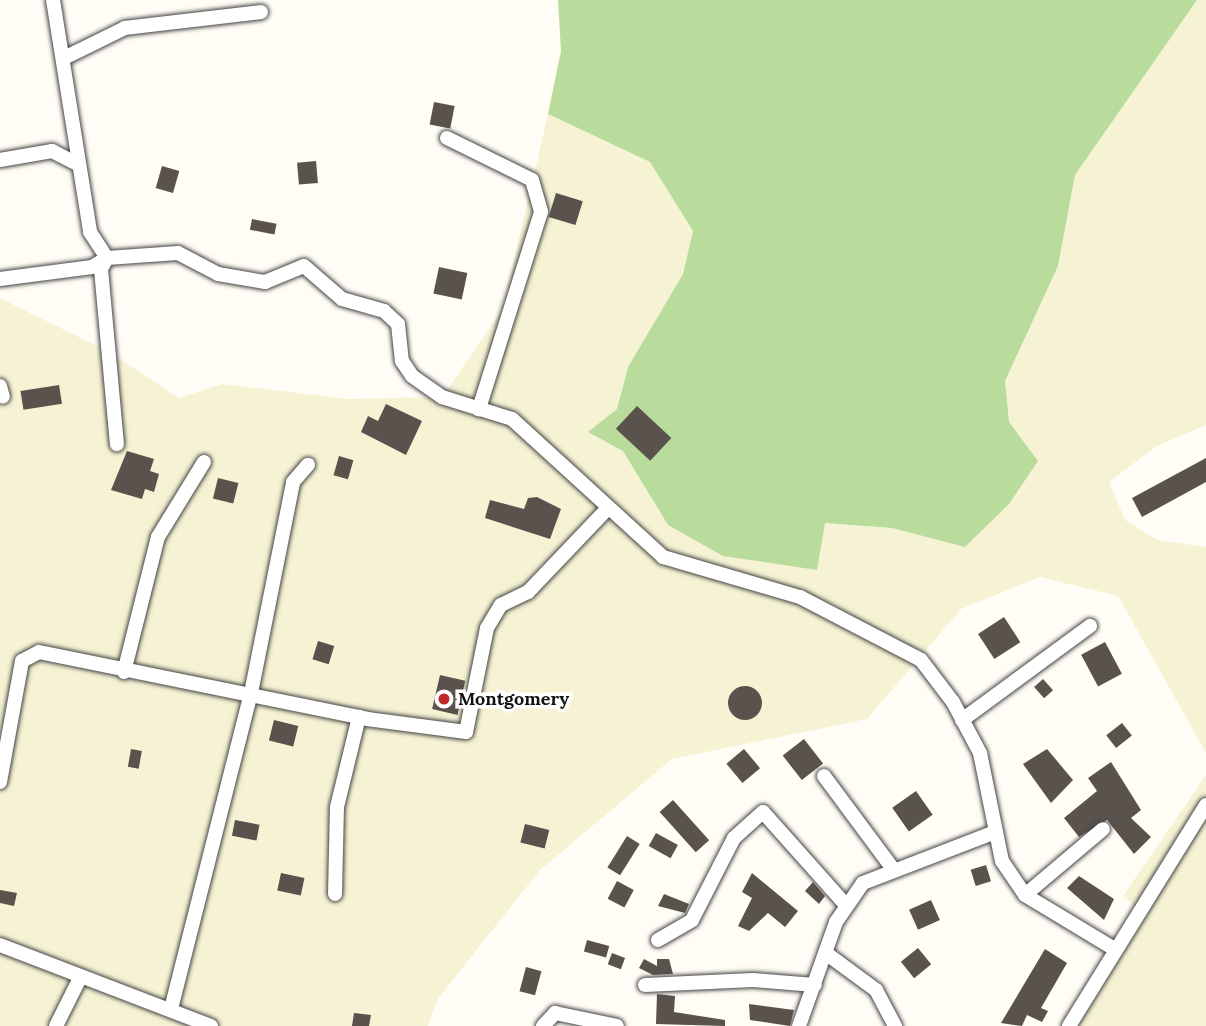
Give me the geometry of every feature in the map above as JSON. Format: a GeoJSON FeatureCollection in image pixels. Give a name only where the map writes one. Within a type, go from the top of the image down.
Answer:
{"type":"FeatureCollection","features":[{"type":"Feature","properties":{"kind":"street"},"geometry":{"type":"LineString","coordinates":[[53,0],[90,232],[107,258]]}},
{"type":"Feature","properties":{"kind":"street"},"geometry":{"type":"LineString","coordinates":[[64,58],[125,28],[261,12]]}},
{"type":"Feature","properties":{"kind":"street"},"geometry":{"type":"LineString","coordinates":[[447,138],[532,180],[541,212],[479,409]]}},
{"type":"Feature","properties":{"kind":"street"},"geometry":{"type":"LineString","coordinates":[[0,160],[52,151],[78,164]]}},
{"type":"Feature","properties":{"kind":"street"},"geometry":{"type":"LineString","coordinates":[[0,279],[92,267],[107,258],[178,253],[218,274],[265,282],[304,266],[342,299],[384,311],[398,324],[402,361],[412,376],[442,397],[512,419],[606,510],[663,557],[800,597],[921,660],[962,720],[980,754],[1002,861],[1025,895],[1113,948]]}},
{"type":"Feature","properties":{"kind":"street"},"geometry":{"type":"LineString","coordinates":[[107,258],[101,269],[117,444]]}},
{"type":"Feature","properties":{"kind":"street"},"geometry":{"type":"LineString","coordinates":[[124,672],[158,537],[204,462]]}},
{"type":"Feature","properties":{"kind":"street"},"geometry":{"type":"LineString","coordinates":[[171,1009],[251,693],[293,482],[308,465]]}},
{"type":"Feature","properties":{"kind":"street"},"geometry":{"type":"LineString","coordinates":[[0,782],[22,661],[39,652],[124,672],[251,693],[359,717],[466,732],[487,628],[501,605],[528,592],[606,510]]}},
{"type":"Feature","properties":{"kind":"street"},"geometry":{"type":"LineString","coordinates":[[962,720],[1090,626]]}},
{"type":"Feature","properties":{"kind":"street"},"geometry":{"type":"LineString","coordinates":[[335,894],[337,807],[359,717]]}},
{"type":"Feature","properties":{"kind":"street"},"geometry":{"type":"LineString","coordinates":[[824,776],[893,869]]}},
{"type":"Feature","properties":{"kind":"street"},"geometry":{"type":"LineString","coordinates":[[1069,1026],[1113,948],[1206,805]]}},
{"type":"Feature","properties":{"kind":"street"},"geometry":{"type":"LineString","coordinates":[[658,940],[692,920],[734,838],[763,812],[845,904]]}},
{"type":"Feature","properties":{"kind":"street"},"geometry":{"type":"LineString","coordinates":[[1025,895],[1103,829]]}},
{"type":"Feature","properties":{"kind":"street"},"geometry":{"type":"LineString","coordinates":[[799,1026],[845,904],[863,883],[893,869],[995,832]]}},
{"type":"Feature","properties":{"kind":"street"},"geometry":{"type":"LineString","coordinates":[[0,945],[79,980],[171,1009],[211,1026]]}},
{"type":"Feature","properties":{"kind":"street"},"geometry":{"type":"LineString","coordinates":[[827,954],[876,990],[895,1026]]}},
{"type":"Feature","properties":{"kind":"street"},"geometry":{"type":"LineString","coordinates":[[56,1026],[79,980]]}},
{"type":"Feature","properties":{"kind":"street"},"geometry":{"type":"LineString","coordinates":[[645,985],[753,980],[815,985]]}},
{"type":"Feature","properties":{"kind":"street"},"geometry":{"type":"LineString","coordinates":[[543,1026],[555,1013],[617,1026]]}},
{"type":"Feature","properties":{"kind":"shaded area"},"geometry":{"type":"Polygon","coordinates":[[[1197,0],[1206,0],[1206,425],[1157,446],[1109,482],[1125,520],[1157,540],[1206,547],[1206,753],[1118,596],[1040,577],[961,609],[867,719],[672,759],[540,870],[437,1000],[428,1026],[0,1026],[0,298],[111,353],[179,398],[222,384],[348,399],[442,397],[503,309],[548,114],[650,162],[693,231],[683,274],[628,367],[617,409],[623,451],[668,525],[817,569],[824,523],[892,528],[965,547],[1009,422],[1005,381],[1058,266],[1075,175],[1197,0]]]}},
{"type":"Feature","properties":{"kind":"shaded area"},"geometry":{"type":"Polygon","coordinates":[[[1206,775],[1206,1026],[1069,1026],[1137,908],[1123,896],[1206,775]]]}},
{"type":"Feature","properties":{"kind":"green space"},"geometry":{"type":"Polygon","coordinates":[[[558,0],[1197,0],[1075,175],[1058,266],[1005,381],[1009,422],[1038,461],[1009,504],[965,547],[892,528],[825,523],[817,570],[723,556],[668,525],[623,451],[588,432],[617,409],[628,367],[683,274],[693,231],[650,162],[548,114],[561,51],[558,0]]]}},
{"type":"Feature","properties":{"kind":"building"},"geometry":{"type":"Polygon","coordinates":[[[434,102],[455,106],[450,129],[430,125],[434,102]]]}},
{"type":"Feature","properties":{"kind":"building"},"geometry":{"type":"Polygon","coordinates":[[[316,161],[318,183],[299,185],[297,163],[316,161]]]}},
{"type":"Feature","properties":{"kind":"building"},"geometry":{"type":"Polygon","coordinates":[[[162,166],[179,171],[173,193],[156,188],[162,166]]]}},
{"type":"Feature","properties":{"kind":"building"},"geometry":{"type":"Polygon","coordinates":[[[556,193],[583,201],[575,225],[549,217],[556,193]]]}},
{"type":"Feature","properties":{"kind":"building"},"geometry":{"type":"Polygon","coordinates":[[[252,219],[277,224],[274,235],[250,230],[252,219]]]}},
{"type":"Feature","properties":{"kind":"building"},"geometry":{"type":"Polygon","coordinates":[[[439,267],[467,273],[462,299],[433,293],[439,267]]]}},
{"type":"Feature","properties":{"kind":"building"},"geometry":{"type":"Polygon","coordinates":[[[59,385],[62,404],[23,410],[20,391],[59,385]]]}},
{"type":"Feature","properties":{"kind":"building"},"geometry":{"type":"Polygon","coordinates":[[[386,404],[422,421],[406,455],[361,432],[368,416],[378,421],[386,404]]]}},
{"type":"Feature","properties":{"kind":"building"},"geometry":{"type":"Polygon","coordinates":[[[637,406],[671,438],[650,461],[616,429],[637,406]]]}},
{"type":"Feature","properties":{"kind":"building"},"geometry":{"type":"Polygon","coordinates":[[[127,451],[154,459],[150,471],[159,474],[154,492],[145,489],[142,499],[111,490],[127,451]]]}},
{"type":"Feature","properties":{"kind":"building"},"geometry":{"type":"Polygon","coordinates":[[[339,456],[353,460],[348,479],[333,475],[339,456]]]}},
{"type":"Feature","properties":{"kind":"building"},"geometry":{"type":"Polygon","coordinates":[[[1206,458],[1206,482],[1142,517],[1132,498],[1206,458]]]}},
{"type":"Feature","properties":{"kind":"building"},"geometry":{"type":"Polygon","coordinates":[[[218,478],[238,483],[233,503],[213,498],[218,478]]]}},
{"type":"Feature","properties":{"kind":"building"},"geometry":{"type":"Polygon","coordinates":[[[537,497],[561,509],[550,539],[485,518],[490,500],[524,509],[528,498],[537,497]]]}},
{"type":"Feature","properties":{"kind":"building"},"geometry":{"type":"Polygon","coordinates":[[[1004,617],[1020,642],[994,659],[978,634],[1004,617]]]}},
{"type":"Feature","properties":{"kind":"building"},"geometry":{"type":"Polygon","coordinates":[[[318,641],[334,646],[329,664],[312,659],[318,641]]]}},
{"type":"Feature","properties":{"kind":"building"},"geometry":{"type":"Polygon","coordinates":[[[1105,642],[1122,674],[1098,686],[1081,655],[1105,642]]]}},
{"type":"Feature","properties":{"kind":"building"},"geometry":{"type":"Polygon","coordinates":[[[440,675],[465,681],[457,715],[432,709],[440,675]]]}},
{"type":"Feature","properties":{"kind":"building"},"geometry":{"type":"Polygon","coordinates":[[[1043,679],[1053,690],[1044,698],[1034,687],[1043,679]]]}},
{"type":"Feature","properties":{"kind":"building"},"geometry":{"type":"Polygon","coordinates":[[[745,686],[757,691],[762,703],[757,715],[745,720],[733,715],[728,703],[733,691],[745,686]]]}},
{"type":"Feature","properties":{"kind":"building"},"geometry":{"type":"Polygon","coordinates":[[[274,720],[298,726],[293,746],[269,740],[274,720]]]}},
{"type":"Feature","properties":{"kind":"building"},"geometry":{"type":"Polygon","coordinates":[[[1122,723],[1132,736],[1116,748],[1106,735],[1122,723]]]}},
{"type":"Feature","properties":{"kind":"building"},"geometry":{"type":"Polygon","coordinates":[[[804,739],[823,763],[802,780],[783,756],[804,739]]]}},
{"type":"Feature","properties":{"kind":"building"},"geometry":{"type":"Polygon","coordinates":[[[131,749],[142,751],[139,769],[128,767],[131,749]]]}},
{"type":"Feature","properties":{"kind":"building"},"geometry":{"type":"Polygon","coordinates":[[[744,749],[760,768],[742,783],[726,764],[744,749]]]}},
{"type":"Feature","properties":{"kind":"building"},"geometry":{"type":"Polygon","coordinates":[[[1047,749],[1073,780],[1051,803],[1023,764],[1047,749]]]}},
{"type":"Feature","properties":{"kind":"building"},"geometry":{"type":"Polygon","coordinates":[[[1111,762],[1141,810],[1131,818],[1151,837],[1134,854],[1107,820],[1079,837],[1064,818],[1097,791],[1088,778],[1111,762]]]}},
{"type":"Feature","properties":{"kind":"building"},"geometry":{"type":"Polygon","coordinates":[[[916,791],[933,815],[909,831],[892,808],[916,791]]]}},
{"type":"Feature","properties":{"kind":"building"},"geometry":{"type":"Polygon","coordinates":[[[673,800],[709,840],[696,852],[660,812],[673,800]]]}},
{"type":"Feature","properties":{"kind":"building"},"geometry":{"type":"Polygon","coordinates":[[[235,820],[260,825],[256,840],[232,836],[235,820]]]}},
{"type":"Feature","properties":{"kind":"building"},"geometry":{"type":"Polygon","coordinates":[[[525,824],[549,830],[545,848],[520,842],[525,824]]]}},
{"type":"Feature","properties":{"kind":"building"},"geometry":{"type":"Polygon","coordinates":[[[656,833],[678,845],[671,858],[649,846],[656,833]]]}},
{"type":"Feature","properties":{"kind":"building"},"geometry":{"type":"Polygon","coordinates":[[[627,836],[640,844],[620,875],[607,867],[627,836]]]}},
{"type":"Feature","properties":{"kind":"building"},"geometry":{"type":"Polygon","coordinates":[[[986,865],[991,881],[976,886],[971,870],[986,865]]]}},
{"type":"Feature","properties":{"kind":"building"},"geometry":{"type":"Polygon","coordinates":[[[281,873],[304,878],[301,896],[277,891],[281,873]]]}},
{"type":"Feature","properties":{"kind":"building"},"geometry":{"type":"Polygon","coordinates":[[[752,873],[798,911],[785,927],[768,913],[749,931],[738,926],[752,898],[742,892],[752,873]]]}},
{"type":"Feature","properties":{"kind":"building"},"geometry":{"type":"Polygon","coordinates":[[[1079,876],[1114,899],[1104,920],[1067,888],[1079,876]]]}},
{"type":"Feature","properties":{"kind":"building"},"geometry":{"type":"Polygon","coordinates":[[[617,881],[634,890],[624,908],[608,899],[617,881]]]}},
{"type":"Feature","properties":{"kind":"building"},"geometry":{"type":"Polygon","coordinates":[[[813,882],[825,896],[819,904],[805,891],[813,882]]]}},
{"type":"Feature","properties":{"kind":"building"},"geometry":{"type":"Polygon","coordinates":[[[0,890],[17,893],[14,906],[0,903],[0,890]]]}},
{"type":"Feature","properties":{"kind":"building"},"geometry":{"type":"Polygon","coordinates":[[[664,894],[689,904],[685,913],[658,906],[664,894]]]}},
{"type":"Feature","properties":{"kind":"building"},"geometry":{"type":"Polygon","coordinates":[[[931,900],[940,920],[918,930],[909,910],[931,900]]]}},
{"type":"Feature","properties":{"kind":"building"},"geometry":{"type":"Polygon","coordinates":[[[587,940],[609,946],[606,958],[584,952],[587,940]]]}},
{"type":"Feature","properties":{"kind":"building"},"geometry":{"type":"Polygon","coordinates":[[[918,948],[931,964],[914,978],[901,962],[918,948]]]}},
{"type":"Feature","properties":{"kind":"building"},"geometry":{"type":"Polygon","coordinates":[[[1045,949],[1067,963],[1041,1008],[1048,1011],[1042,1022],[1027,1015],[1022,1026],[1001,1023],[1045,949]]]}},
{"type":"Feature","properties":{"kind":"building"},"geometry":{"type":"Polygon","coordinates":[[[612,953],[625,958],[621,969],[608,964],[612,953]]]}},
{"type":"Feature","properties":{"kind":"building"},"geometry":{"type":"Polygon","coordinates":[[[644,959],[657,966],[657,959],[669,959],[673,974],[653,975],[639,968],[644,959]]]}},
{"type":"Feature","properties":{"kind":"building"},"geometry":{"type":"Polygon","coordinates":[[[526,967],[541,971],[535,995],[520,991],[526,967]]]}},
{"type":"Feature","properties":{"kind":"building"},"geometry":{"type":"Polygon","coordinates":[[[657,994],[675,996],[674,1012],[725,1020],[725,1026],[656,1024],[657,994]]]}},
{"type":"Feature","properties":{"kind":"building"},"geometry":{"type":"Polygon","coordinates":[[[749,1004],[794,1010],[790,1026],[750,1020],[749,1004]]]}},
{"type":"Feature","properties":{"kind":"building"},"geometry":{"type":"Polygon","coordinates":[[[354,1013],[371,1015],[369,1026],[352,1026],[354,1013]]]}},
{"type":"Feature","properties":{"kind":"place","name":"Montgomery"},"geometry":{"type":"Point","coordinates":[444,699]}}]}
